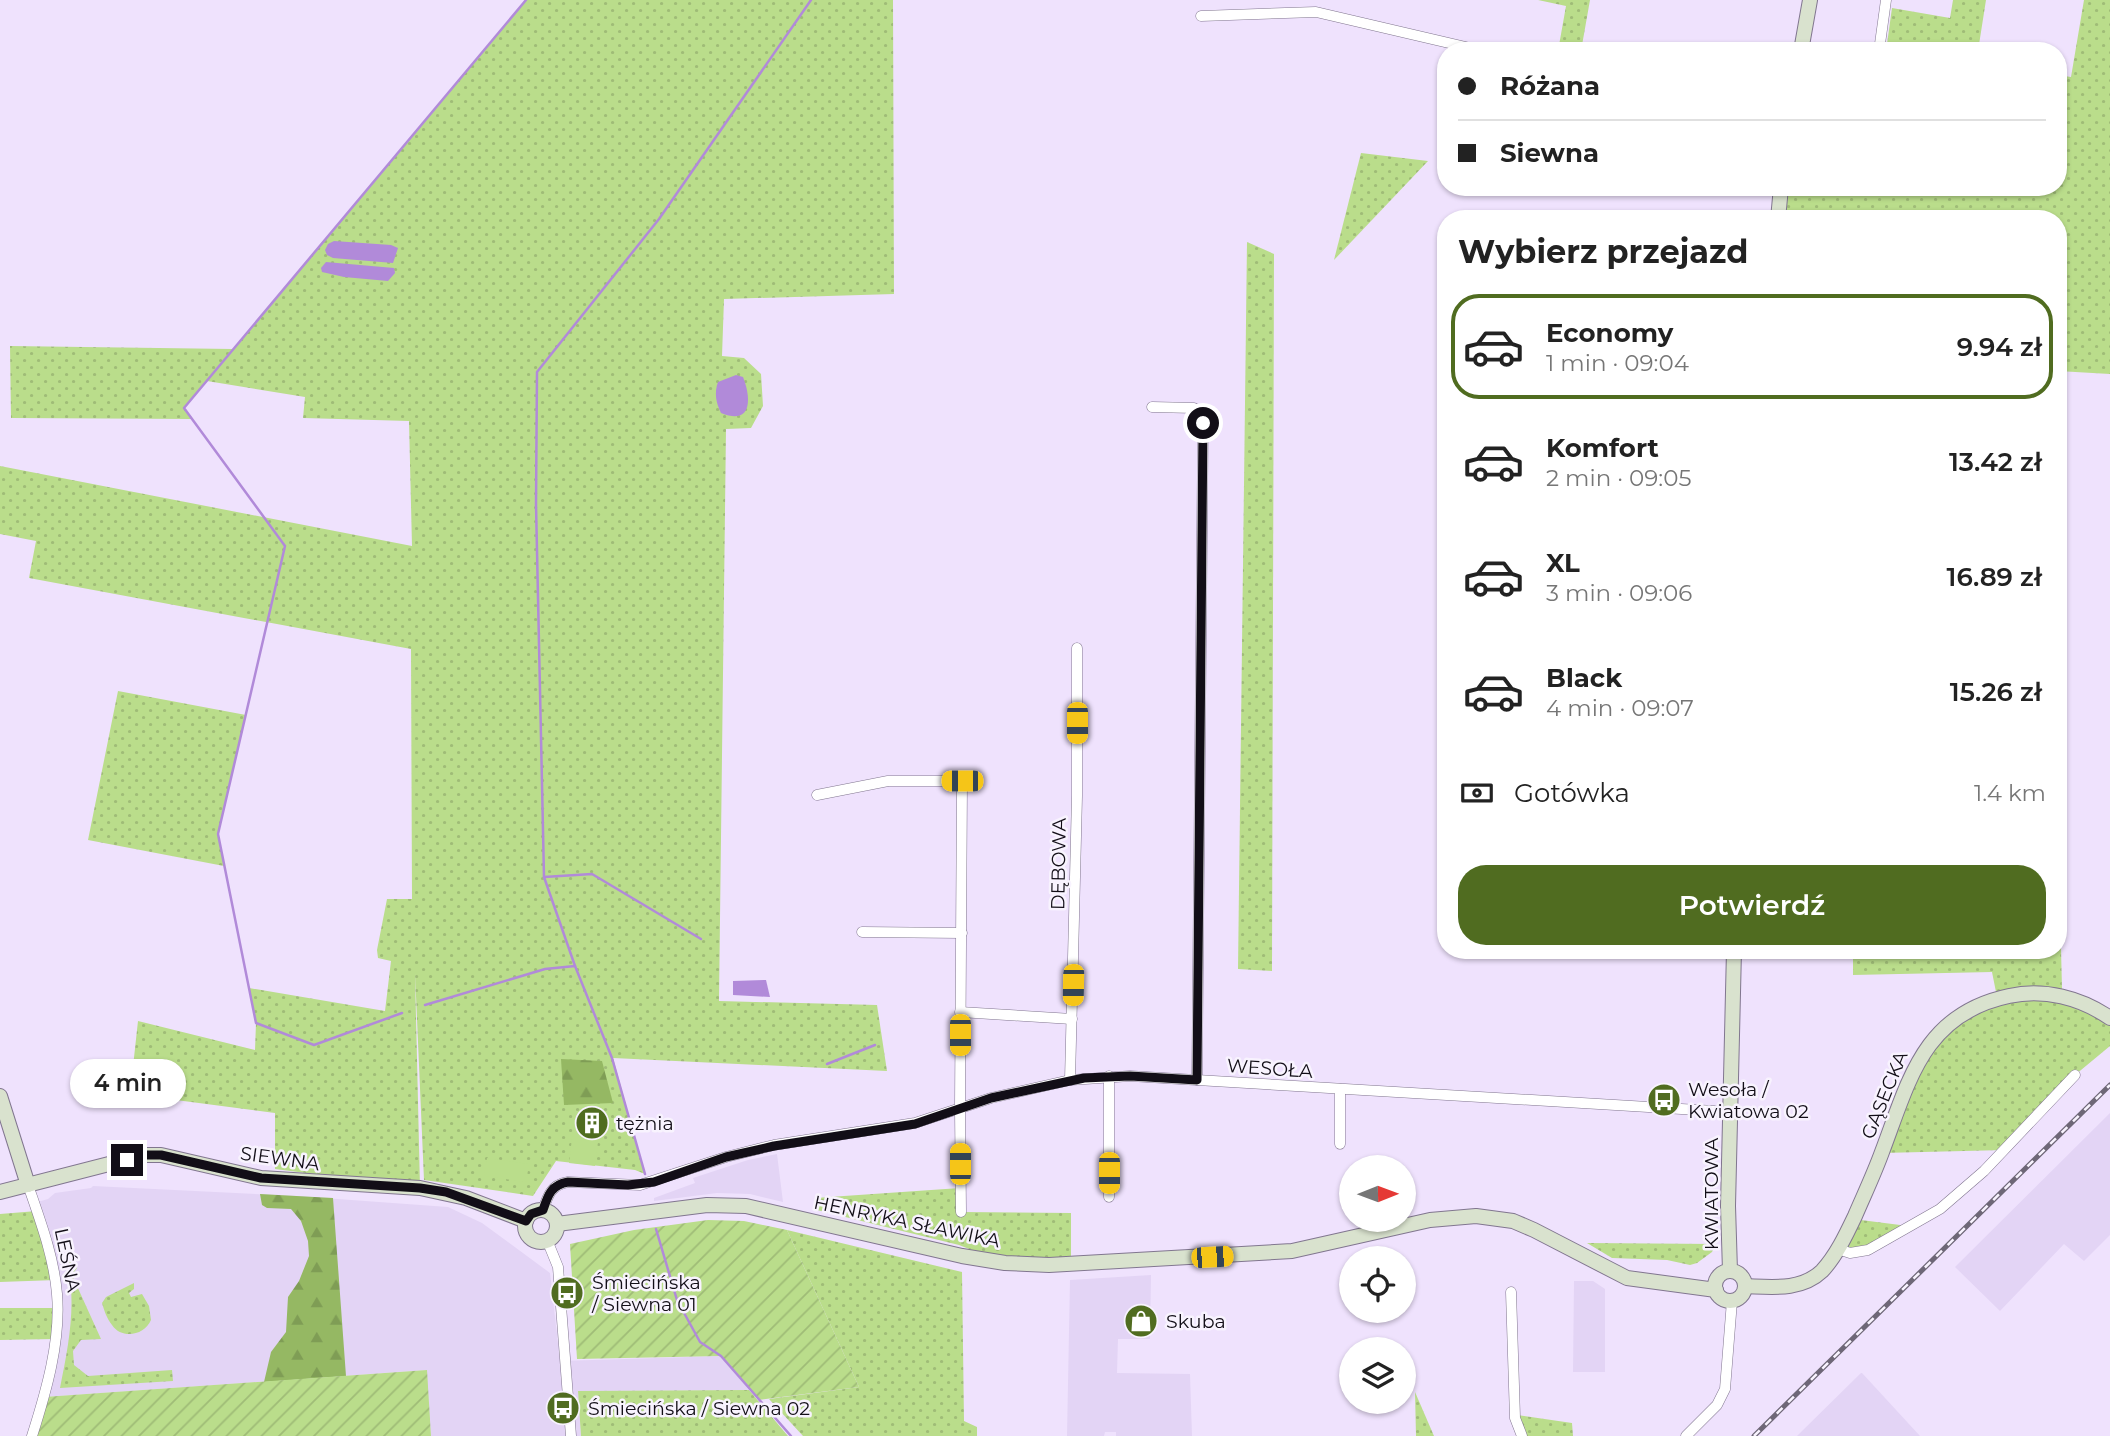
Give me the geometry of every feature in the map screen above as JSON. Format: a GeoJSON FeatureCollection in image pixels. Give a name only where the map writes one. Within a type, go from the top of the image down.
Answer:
{"type":"FeatureCollection","features":[{"type":"Feature","properties":{"kind":"main road"},"geometry":{"type":"LineString","coordinates":[[1803,42],[1810,0]]}},
{"type":"Feature","properties":{"kind":"main road","name":"KWIATOWA"},"geometry":{"type":"LineString","coordinates":[[1730,1271],[1728,1206],[1734,959]]}},
{"type":"Feature","properties":{"kind":"main road","name":"GĄSECKA"},"geometry":{"type":"LineString","coordinates":[[1746,1286],[1792,1286],[1807,1281],[1821,1271],[1838,1249],[1868,1186],[1914,1068],[1926,1046],[1959,1015],[1978,1005],[2005,997],[2035,993],[2078,1000],[2110,1018]]}},
{"type":"Feature","properties":{"kind":"main road","name":"LEŚNA"},"geometry":{"type":"LineString","coordinates":[[0,1096],[28,1185]]}},
{"type":"Feature","properties":{"kind":"main road","name":"SIEWNA"},"geometry":{"type":"LineString","coordinates":[[0,1192],[146,1155],[161,1155],[261,1178],[446,1192],[526,1221]]}},
{"type":"Feature","properties":{"kind":"main road","name":"HENRYKA SŁAWIKA"},"geometry":{"type":"LineString","coordinates":[[557,1224],[707,1205],[746,1206],[962,1256],[1005,1263],[1049,1265],[1292,1251],[1430,1220],[1476,1216],[1513,1222],[1534,1230],[1637,1281],[1716,1285]]}},
{"type":"Feature","properties":{"kind":"main road"},"geometry":{"type":"LineString","coordinates":[[543,1210],[552,1215],[557,1224],[555,1234],[538,1242],[531,1238],[526,1230],[526,1221],[531,1214],[543,1210]]}},
{"type":"Feature","properties":{"kind":"main road"},"geometry":{"type":"LineString","coordinates":[[1730,1271],[1741,1275],[1746,1286],[1740,1298],[1732,1301],[1720,1297],[1716,1285],[1721,1274],[1730,1271]]}},
{"type":"Feature","properties":{"kind":"street"},"geometry":{"type":"LineString","coordinates":[[1880,42],[1886,0]]}},
{"type":"Feature","properties":{"kind":"street"},"geometry":{"type":"LineString","coordinates":[[1201,16],[1316,12],[1444,42]]}},
{"type":"Feature","properties":{"kind":"street"},"geometry":{"type":"LineString","coordinates":[[1152,407],[1194,408],[1201,415],[1203,423],[1197,1080]]}},
{"type":"Feature","properties":{"kind":"street","name":"DĘBOWA"},"geometry":{"type":"LineString","coordinates":[[1070,1080],[1077,648]]}},
{"type":"Feature","properties":{"kind":"street"},"geometry":{"type":"LineString","coordinates":[[817,795],[888,781],[962,781],[961,1212]]}},
{"type":"Feature","properties":{"kind":"street"},"geometry":{"type":"LineString","coordinates":[[862,932],[962,933]]}},
{"type":"Feature","properties":{"kind":"street"},"geometry":{"type":"LineString","coordinates":[[960,1012],[1072,1018]]}},
{"type":"Feature","properties":{"kind":"street"},"geometry":{"type":"LineString","coordinates":[[1838,1249],[1850,1253],[1868,1250],[1940,1209],[1984,1171],[2075,1075]]}},
{"type":"Feature","properties":{"kind":"street"},"geometry":{"type":"LineString","coordinates":[[1109,1076],[1109,1197]]}},
{"type":"Feature","properties":{"kind":"street","name":"WESOŁA"},"geometry":{"type":"LineString","coordinates":[[543,1210],[547,1195],[559,1184],[568,1182],[640,1185],[762,1148],[915,1124],[991,1098],[1070,1080],[1109,1076],[1731,1112]]}},
{"type":"Feature","properties":{"kind":"street"},"geometry":{"type":"LineString","coordinates":[[1340,1090],[1340,1144]]}},
{"type":"Feature","properties":{"kind":"street","name":"LEŚNA"},"geometry":{"type":"LineString","coordinates":[[28,1185],[52,1263],[58,1308],[44,1397],[32,1436]]}},
{"type":"Feature","properties":{"kind":"street"},"geometry":{"type":"LineString","coordinates":[[547,1240],[558,1267],[560,1282],[571,1436]]}},
{"type":"Feature","properties":{"kind":"street"},"geometry":{"type":"LineString","coordinates":[[1511,1292],[1515,1418],[1522,1436]]}},
{"type":"Feature","properties":{"kind":"street"},"geometry":{"type":"LineString","coordinates":[[1686,1436],[1717,1405],[1725,1389],[1732,1301]]}},
{"type":"Feature","properties":{"kind":"shaded area"},"geometry":{"type":"Polygon","coordinates":[[[334,241],[391,245],[398,248],[393,263],[333,258],[327,255],[325,250],[328,244],[334,241]]]}},
{"type":"Feature","properties":{"kind":"shaded area"},"geometry":{"type":"Polygon","coordinates":[[[326,262],[394,268],[395,273],[388,281],[344,277],[322,272],[321,268],[326,262]]]}},
{"type":"Feature","properties":{"kind":"shaded area"},"geometry":{"type":"Polygon","coordinates":[[[736,375],[743,377],[748,401],[744,413],[731,416],[721,413],[716,390],[718,382],[736,375]]]}},
{"type":"Feature","properties":{"kind":"shaded area"},"geometry":{"type":"Polygon","coordinates":[[[766,980],[770,997],[733,995],[733,981],[766,980]]]}},
{"type":"Feature","properties":{"kind":"shaded area"},"geometry":{"type":"Polygon","coordinates":[[[2110,1113],[2110,1235],[2084,1261],[2064,1244],[2000,1311],[1955,1267],[2110,1113]]]}},
{"type":"Feature","properties":{"kind":"shaded area"},"geometry":{"type":"Polygon","coordinates":[[[777,1154],[783,1202],[750,1194],[717,1193],[654,1201],[654,1198],[695,1183],[693,1178],[748,1160],[777,1154]]]}},
{"type":"Feature","properties":{"kind":"shaded area"},"geometry":{"type":"Polygon","coordinates":[[[93,1186],[448,1207],[482,1223],[550,1273],[560,1361],[721,1356],[749,1390],[578,1391],[581,1436],[431,1436],[426,1370],[44,1397],[58,1308],[34,1203],[48,1199],[55,1193],[93,1186]]]}},
{"type":"Feature","properties":{"kind":"shaded area"},"geometry":{"type":"Polygon","coordinates":[[[1151,1275],[1150,1339],[1118,1339],[1117,1373],[1190,1374],[1192,1436],[1116,1436],[1116,1432],[1105,1432],[1104,1436],[1067,1436],[1070,1280],[1151,1275]]]}},
{"type":"Feature","properties":{"kind":"shaded area"},"geometry":{"type":"Polygon","coordinates":[[[1574,1281],[1593,1281],[1605,1289],[1605,1372],[1573,1372],[1574,1281]]]}},
{"type":"Feature","properties":{"kind":"shaded area"},"geometry":{"type":"Polygon","coordinates":[[[1861,1373],[1920,1436],[1797,1436],[1861,1373]]]}},
{"type":"Feature","properties":{"kind":"green space"},"geometry":{"type":"Polygon","coordinates":[[[526,0],[893,0],[894,294],[724,299],[722,356],[744,358],[761,374],[763,406],[751,428],[726,429],[719,1001],[877,1005],[887,1071],[613,1058],[645,1174],[635,1170],[556,1161],[533,1196],[424,1180],[415,973],[420,1188],[275,1169],[275,1113],[130,1094],[138,1021],[255,1050],[256,1023],[249,988],[385,1011],[391,961],[378,958],[377,950],[387,899],[412,899],[411,649],[29,578],[36,541],[0,534],[0,466],[412,546],[409,421],[303,418],[305,397],[207,381],[184,408],[192,419],[11,418],[10,346],[233,349],[526,0]]]}},
{"type":"Feature","properties":{"kind":"green space"},"geometry":{"type":"Polygon","coordinates":[[[1538,0],[1590,0],[1583,42],[1560,42],[1566,6],[1538,0]]]}},
{"type":"Feature","properties":{"kind":"green space"},"geometry":{"type":"Polygon","coordinates":[[[1953,0],[1986,0],[1979,42],[1887,42],[1892,8],[1950,18],[1953,0]]]}},
{"type":"Feature","properties":{"kind":"green space"},"geometry":{"type":"Polygon","coordinates":[[[2084,0],[2110,0],[2110,374],[2067,372],[2067,210],[1779,210],[1780,196],[2067,196],[2067,76],[2071,77],[2084,0]]]}},
{"type":"Feature","properties":{"kind":"green space"},"geometry":{"type":"Polygon","coordinates":[[[1361,153],[1428,161],[1334,260],[1361,153]]]}},
{"type":"Feature","properties":{"kind":"green space"},"geometry":{"type":"Polygon","coordinates":[[[1247,242],[1274,254],[1272,971],[1238,969],[1247,242]]]}},
{"type":"Feature","properties":{"kind":"green space"},"geometry":{"type":"Polygon","coordinates":[[[118,691],[246,715],[218,834],[224,866],[88,840],[118,691]]]}},
{"type":"Feature","properties":{"kind":"green space"},"geometry":{"type":"Polygon","coordinates":[[[1853,959],[2061,959],[2062,989],[2033,986],[1996,992],[1992,972],[1853,975],[1853,959]]]}},
{"type":"Feature","properties":{"kind":"green space"},"geometry":{"type":"Polygon","coordinates":[[[2035,993],[2110,1018],[2110,1046],[2075,1075],[2005,1150],[1882,1153],[1905,1089],[1959,1015],[2035,993]]]}},
{"type":"Feature","properties":{"kind":"green space"},"geometry":{"type":"Polygon","coordinates":[[[561,1059],[602,1061],[613,1103],[564,1105],[561,1059]]]}},
{"type":"Feature","properties":{"kind":"green space"},"geometry":{"type":"Polygon","coordinates":[[[573,1130],[599,1133],[595,1166],[569,1163],[573,1130]]]}},
{"type":"Feature","properties":{"kind":"green space"},"geometry":{"type":"Polygon","coordinates":[[[487,1158],[529,1164],[526,1182],[484,1176],[487,1158]]]}},
{"type":"Feature","properties":{"kind":"green space"},"geometry":{"type":"Polygon","coordinates":[[[960,1188],[960,1220],[961,1212],[1071,1213],[1071,1264],[1005,1263],[959,1245],[817,1210],[815,1198],[960,1188]]]}},
{"type":"Feature","properties":{"kind":"green space"},"geometry":{"type":"Polygon","coordinates":[[[260,1194],[333,1198],[346,1376],[264,1382],[271,1352],[286,1332],[288,1297],[299,1281],[309,1256],[308,1241],[301,1221],[291,1209],[267,1208],[262,1205],[260,1194]]]}},
{"type":"Feature","properties":{"kind":"green space"},"geometry":{"type":"Polygon","coordinates":[[[37,1211],[56,1280],[0,1282],[0,1214],[37,1211]]]}},
{"type":"Feature","properties":{"kind":"green space"},"geometry":{"type":"Polygon","coordinates":[[[1853,1219],[1908,1226],[1868,1250],[1838,1249],[1853,1219]]]}},
{"type":"Feature","properties":{"kind":"green space"},"geometry":{"type":"Polygon","coordinates":[[[708,1220],[744,1221],[787,1230],[859,1387],[759,1400],[721,1356],[577,1359],[570,1244],[634,1230],[708,1220]]]}},
{"type":"Feature","properties":{"kind":"green space"},"geometry":{"type":"Polygon","coordinates":[[[787,1230],[962,1272],[964,1421],[977,1427],[977,1436],[803,1436],[769,1399],[859,1387],[787,1230]]]}},
{"type":"Feature","properties":{"kind":"green space"},"geometry":{"type":"Polygon","coordinates":[[[1587,1243],[1716,1244],[1712,1252],[1690,1265],[1667,1260],[1612,1258],[1587,1243]]]}},
{"type":"Feature","properties":{"kind":"green space"},"geometry":{"type":"Polygon","coordinates":[[[65,1254],[71,1257],[77,1268],[72,1275],[101,1339],[81,1340],[73,1351],[74,1365],[88,1376],[172,1370],[173,1381],[60,1388],[72,1304],[65,1254]]]}},
{"type":"Feature","properties":{"kind":"green space"},"geometry":{"type":"Polygon","coordinates":[[[134,1283],[134,1289],[129,1293],[131,1297],[142,1294],[149,1306],[151,1320],[139,1332],[121,1333],[112,1325],[102,1303],[106,1297],[134,1283]]]}},
{"type":"Feature","properties":{"kind":"green space"},"geometry":{"type":"Polygon","coordinates":[[[0,1308],[58,1308],[55,1339],[0,1340],[0,1308]]]}},
{"type":"Feature","properties":{"kind":"green space"},"geometry":{"type":"Polygon","coordinates":[[[427,1370],[431,1436],[32,1436],[44,1397],[427,1370]]]}},
{"type":"Feature","properties":{"kind":"green space"},"geometry":{"type":"Polygon","coordinates":[[[749,1390],[788,1436],[581,1436],[578,1391],[749,1390]]]}},
{"type":"Feature","properties":{"kind":"green space"},"geometry":{"type":"Polygon","coordinates":[[[1416,1394],[1434,1436],[1416,1436],[1416,1414],[1416,1394]]]}},
{"type":"Feature","properties":{"kind":"green space"},"geometry":{"type":"Polygon","coordinates":[[[1517,1415],[1572,1423],[1573,1436],[1526,1436],[1517,1415]]]}},
{"type":"Feature","properties":{"kind":"waterway"},"geometry":{"type":"LineString","coordinates":[[402,1013],[314,1045],[256,1023],[218,834],[285,546],[184,408],[526,0]]}},
{"type":"Feature","properties":{"kind":"waterway"},"geometry":{"type":"LineString","coordinates":[[575,966],[544,877],[536,504],[537,372],[659,219],[811,0]]}},
{"type":"Feature","properties":{"kind":"waterway"},"geometry":{"type":"LineString","coordinates":[[544,877],[592,874],[701,939]]}},
{"type":"Feature","properties":{"kind":"waterway"},"geometry":{"type":"LineString","coordinates":[[425,1005],[545,969],[575,966],[612,1058],[645,1174]]}},
{"type":"Feature","properties":{"kind":"waterway"},"geometry":{"type":"LineString","coordinates":[[827,1064],[875,1045]]}},
{"type":"Feature","properties":{"kind":"waterway"},"geometry":{"type":"LineString","coordinates":[[656,1229],[677,1300],[700,1342],[721,1356],[791,1436]]}},
{"type":"Feature","properties":{"kind":"railway"},"geometry":{"type":"LineString","coordinates":[[1754,1436],[2110,1085]]}},
{"type":"Feature","properties":{"kind":"place","name":"Wesoła / Kwiatowa 02"},"geometry":{"type":"Point","coordinates":[1664,1100]}},
{"type":"Feature","properties":{"kind":"place","name":"tężnia"},"geometry":{"type":"Point","coordinates":[592,1123]}},
{"type":"Feature","properties":{"kind":"place","name":"Śmiecińska / Siewna 01"},"geometry":{"type":"Point","coordinates":[567,1293]}},
{"type":"Feature","properties":{"kind":"place","name":"Skuba"},"geometry":{"type":"Point","coordinates":[1141,1321]}},
{"type":"Feature","properties":{"kind":"place","name":"Śmiecińska / Siewna 02"},"geometry":{"type":"Point","coordinates":[563,1408]}},
{"type":"Feature","properties":{"kind":"route"},"geometry":{"type":"LineString","coordinates":[[127,1160],[146,1155],[161,1155],[261,1178],[420,1188],[466,1198],[526,1221],[531,1214],[543,1210],[547,1195],[552,1189],[568,1182],[640,1185],[726,1157],[774,1146],[915,1124],[991,1098],[1070,1080],[1130,1076],[1197,1080],[1203,423]]}}]}
